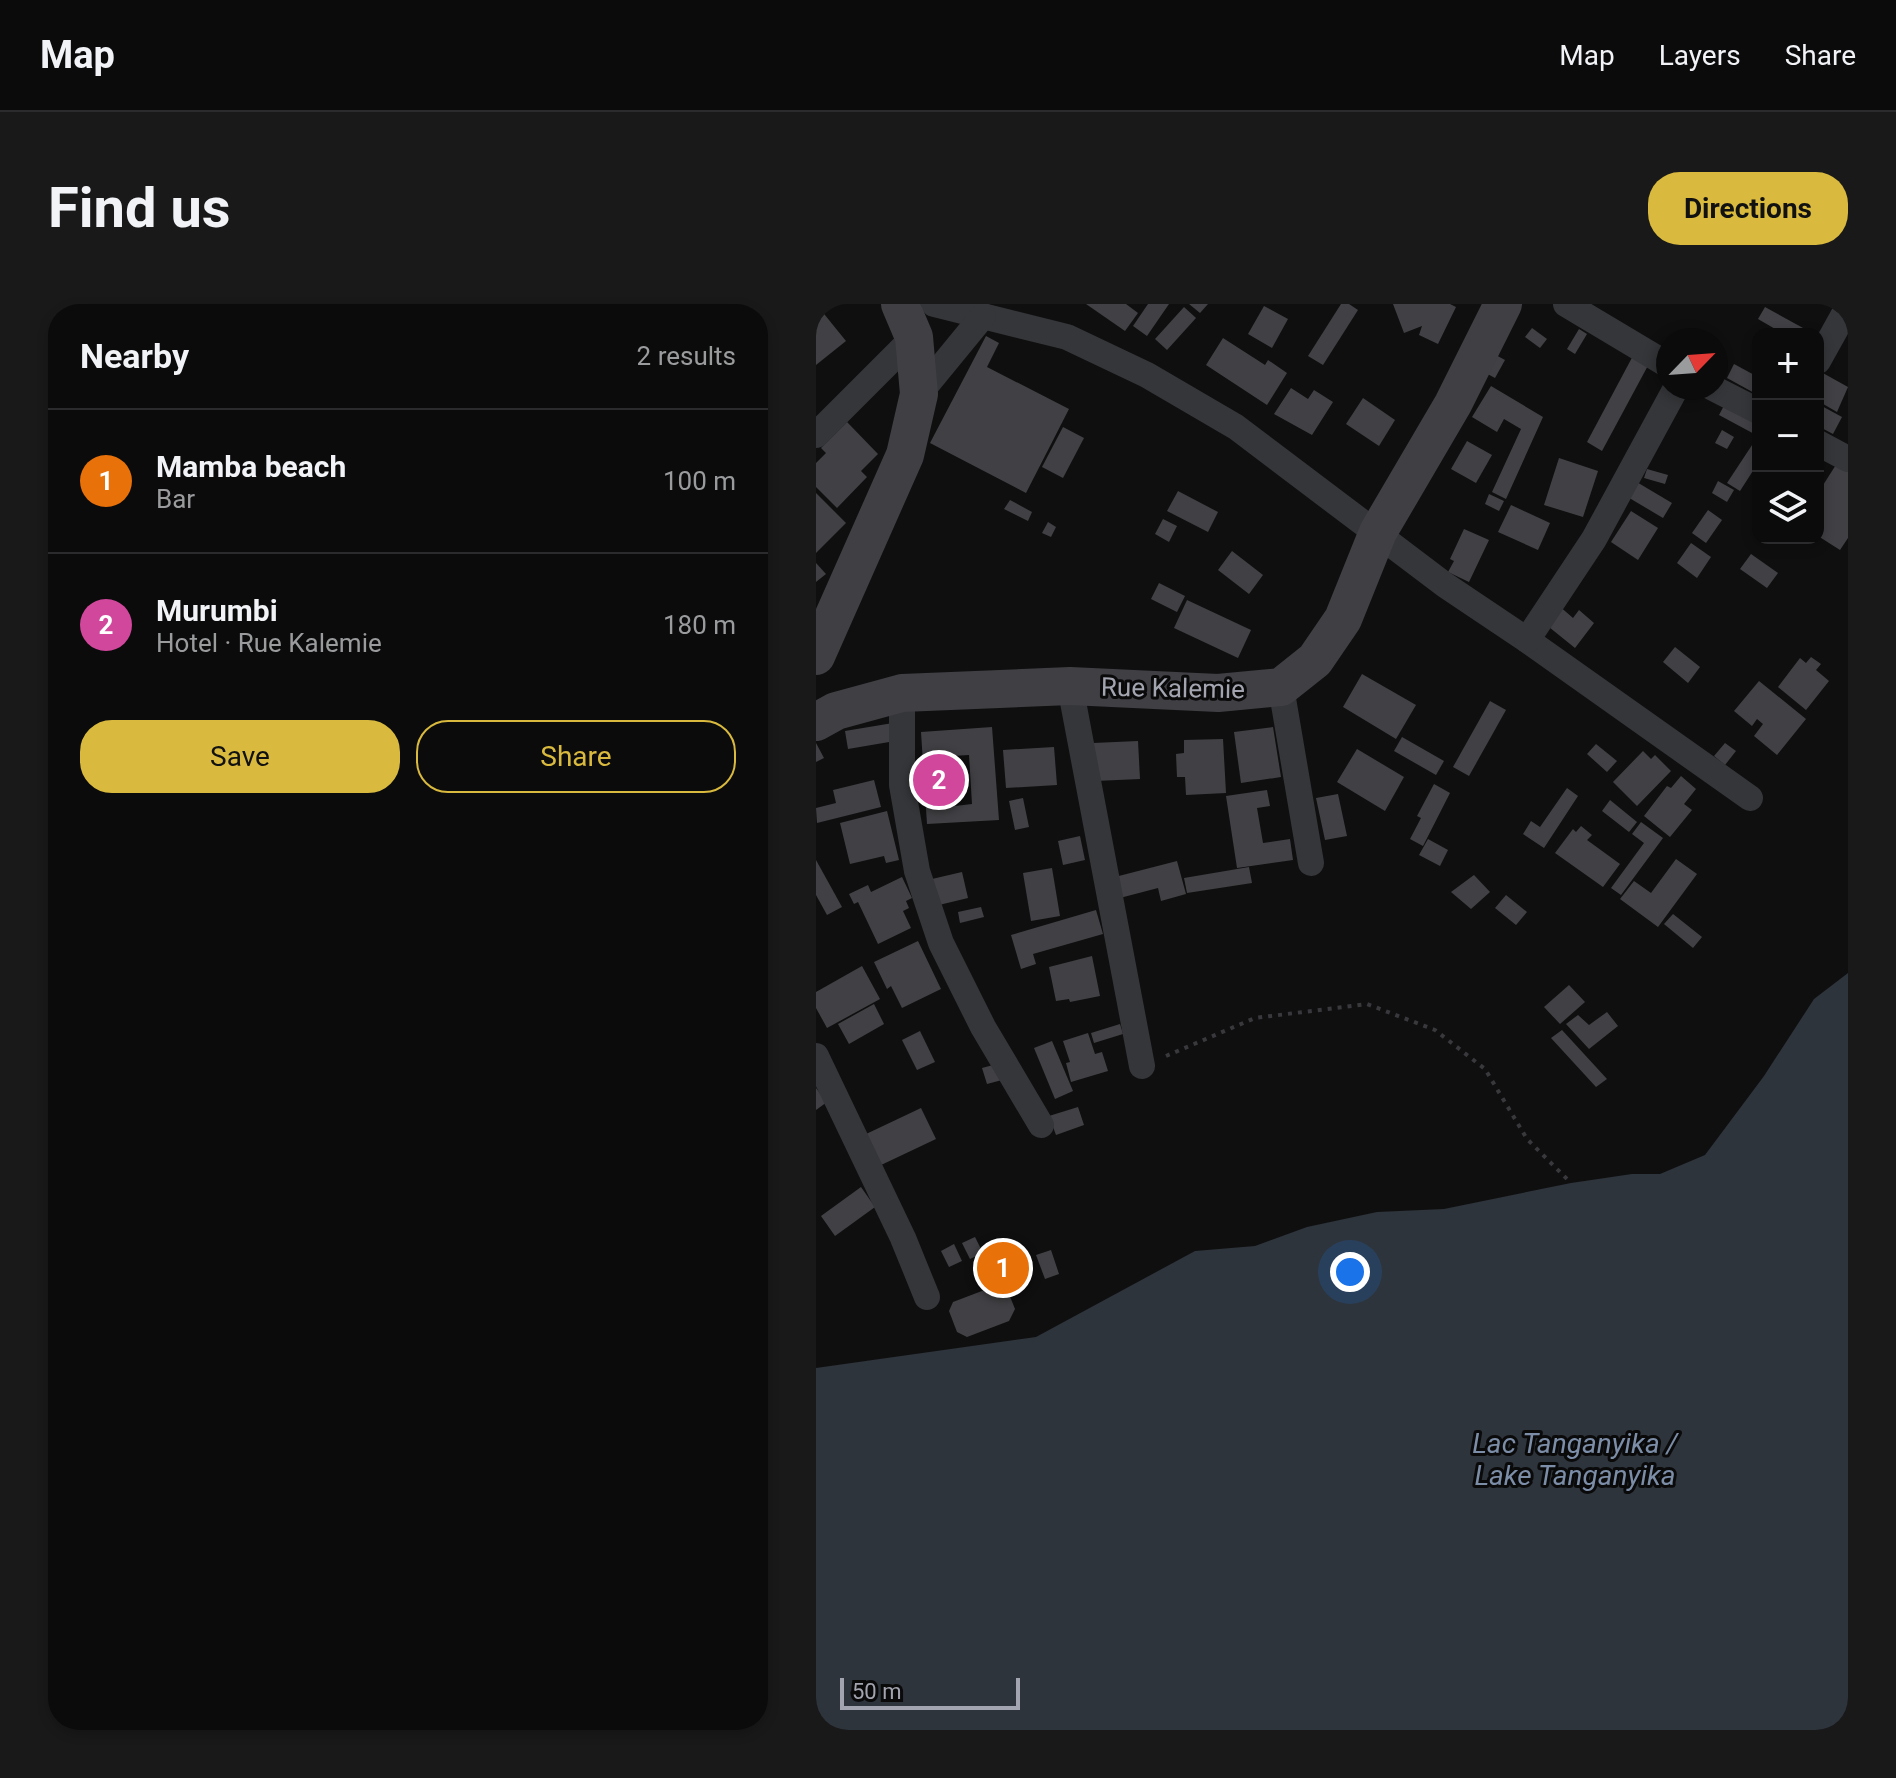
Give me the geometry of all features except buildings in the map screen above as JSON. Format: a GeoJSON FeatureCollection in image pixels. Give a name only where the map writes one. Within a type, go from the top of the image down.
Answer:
{"type":"FeatureCollection","features":[{"type":"Feature","properties":{"kind":"street"},"geometry":{"type":"LineString","coordinates":[[934,304],[1067,337],[1147,375],[1236,427],[1445,585],[1750,798]]}},
{"type":"Feature","properties":{"kind":"street","name":"Rue Kalemie"},"geometry":{"type":"LineString","coordinates":[[816,722],[836,711],[902,693],[1070,686],[1218,693],[1281,687],[1315,660],[1343,619],[1378,532],[1453,404],[1503,304]]}},
{"type":"Feature","properties":{"kind":"street"},"geometry":{"type":"LineString","coordinates":[[1566,304],[1656,358]]}},
{"type":"Feature","properties":{"kind":"street"},"geometry":{"type":"LineString","coordinates":[[1824,350],[1848,307]]}},
{"type":"Feature","properties":{"kind":"street"},"geometry":{"type":"LineString","coordinates":[[919,394],[983,316]]}},
{"type":"Feature","properties":{"kind":"street"},"geometry":{"type":"LineString","coordinates":[[816,656],[905,455],[919,394],[907,321]]}},
{"type":"Feature","properties":{"kind":"street"},"geometry":{"type":"LineString","coordinates":[[816,435],[907,321]]}},
{"type":"Feature","properties":{"kind":"street"},"geometry":{"type":"LineString","coordinates":[[1728,396],[1752,408]]}},
{"type":"Feature","properties":{"kind":"street"},"geometry":{"type":"LineString","coordinates":[[1527,640],[1594,539],[1669,400]]}},
{"type":"Feature","properties":{"kind":"street"},"geometry":{"type":"LineString","coordinates":[[1824,446],[1848,459]]}},
{"type":"Feature","properties":{"kind":"street"},"geometry":{"type":"LineString","coordinates":[[1070,686],[1142,1066]]}},
{"type":"Feature","properties":{"kind":"street"},"geometry":{"type":"LineString","coordinates":[[1281,687],[1311,863]]}},
{"type":"Feature","properties":{"kind":"street"},"geometry":{"type":"LineString","coordinates":[[902,693],[902,785],[917,871],[941,943],[983,1027],[1041,1125]]}},
{"type":"Feature","properties":{"kind":"street"},"geometry":{"type":"LineString","coordinates":[[816,1056],[903,1238],[927,1297]]}},
{"type":"Feature","properties":{"kind":"path"},"geometry":{"type":"LineString","coordinates":[[1142,1066],[1255,1018],[1367,1004],[1435,1030],[1485,1069],[1527,1139],[1571,1183]]}},
{"type":"Feature","properties":{"kind":"water","name":"Lac Tanganyika / Lake Tanganyika"},"geometry":{"type":"Polygon","coordinates":[[[1848,973],[1848,1730],[816,1730],[816,1368],[1036,1337],[1195,1251],[1255,1246],[1307,1227],[1377,1212],[1444,1209],[1571,1183],[1632,1174],[1660,1174],[1705,1155],[1764,1076],[1814,999],[1848,973]]]}},
{"type":"Feature","properties":{"kind":"place","name":"Murumbi"},"geometry":{"type":"Point","coordinates":[939,780]}},
{"type":"Feature","properties":{"kind":"place","name":"Mamba beach"},"geometry":{"type":"Point","coordinates":[1003,1268]}}]}
